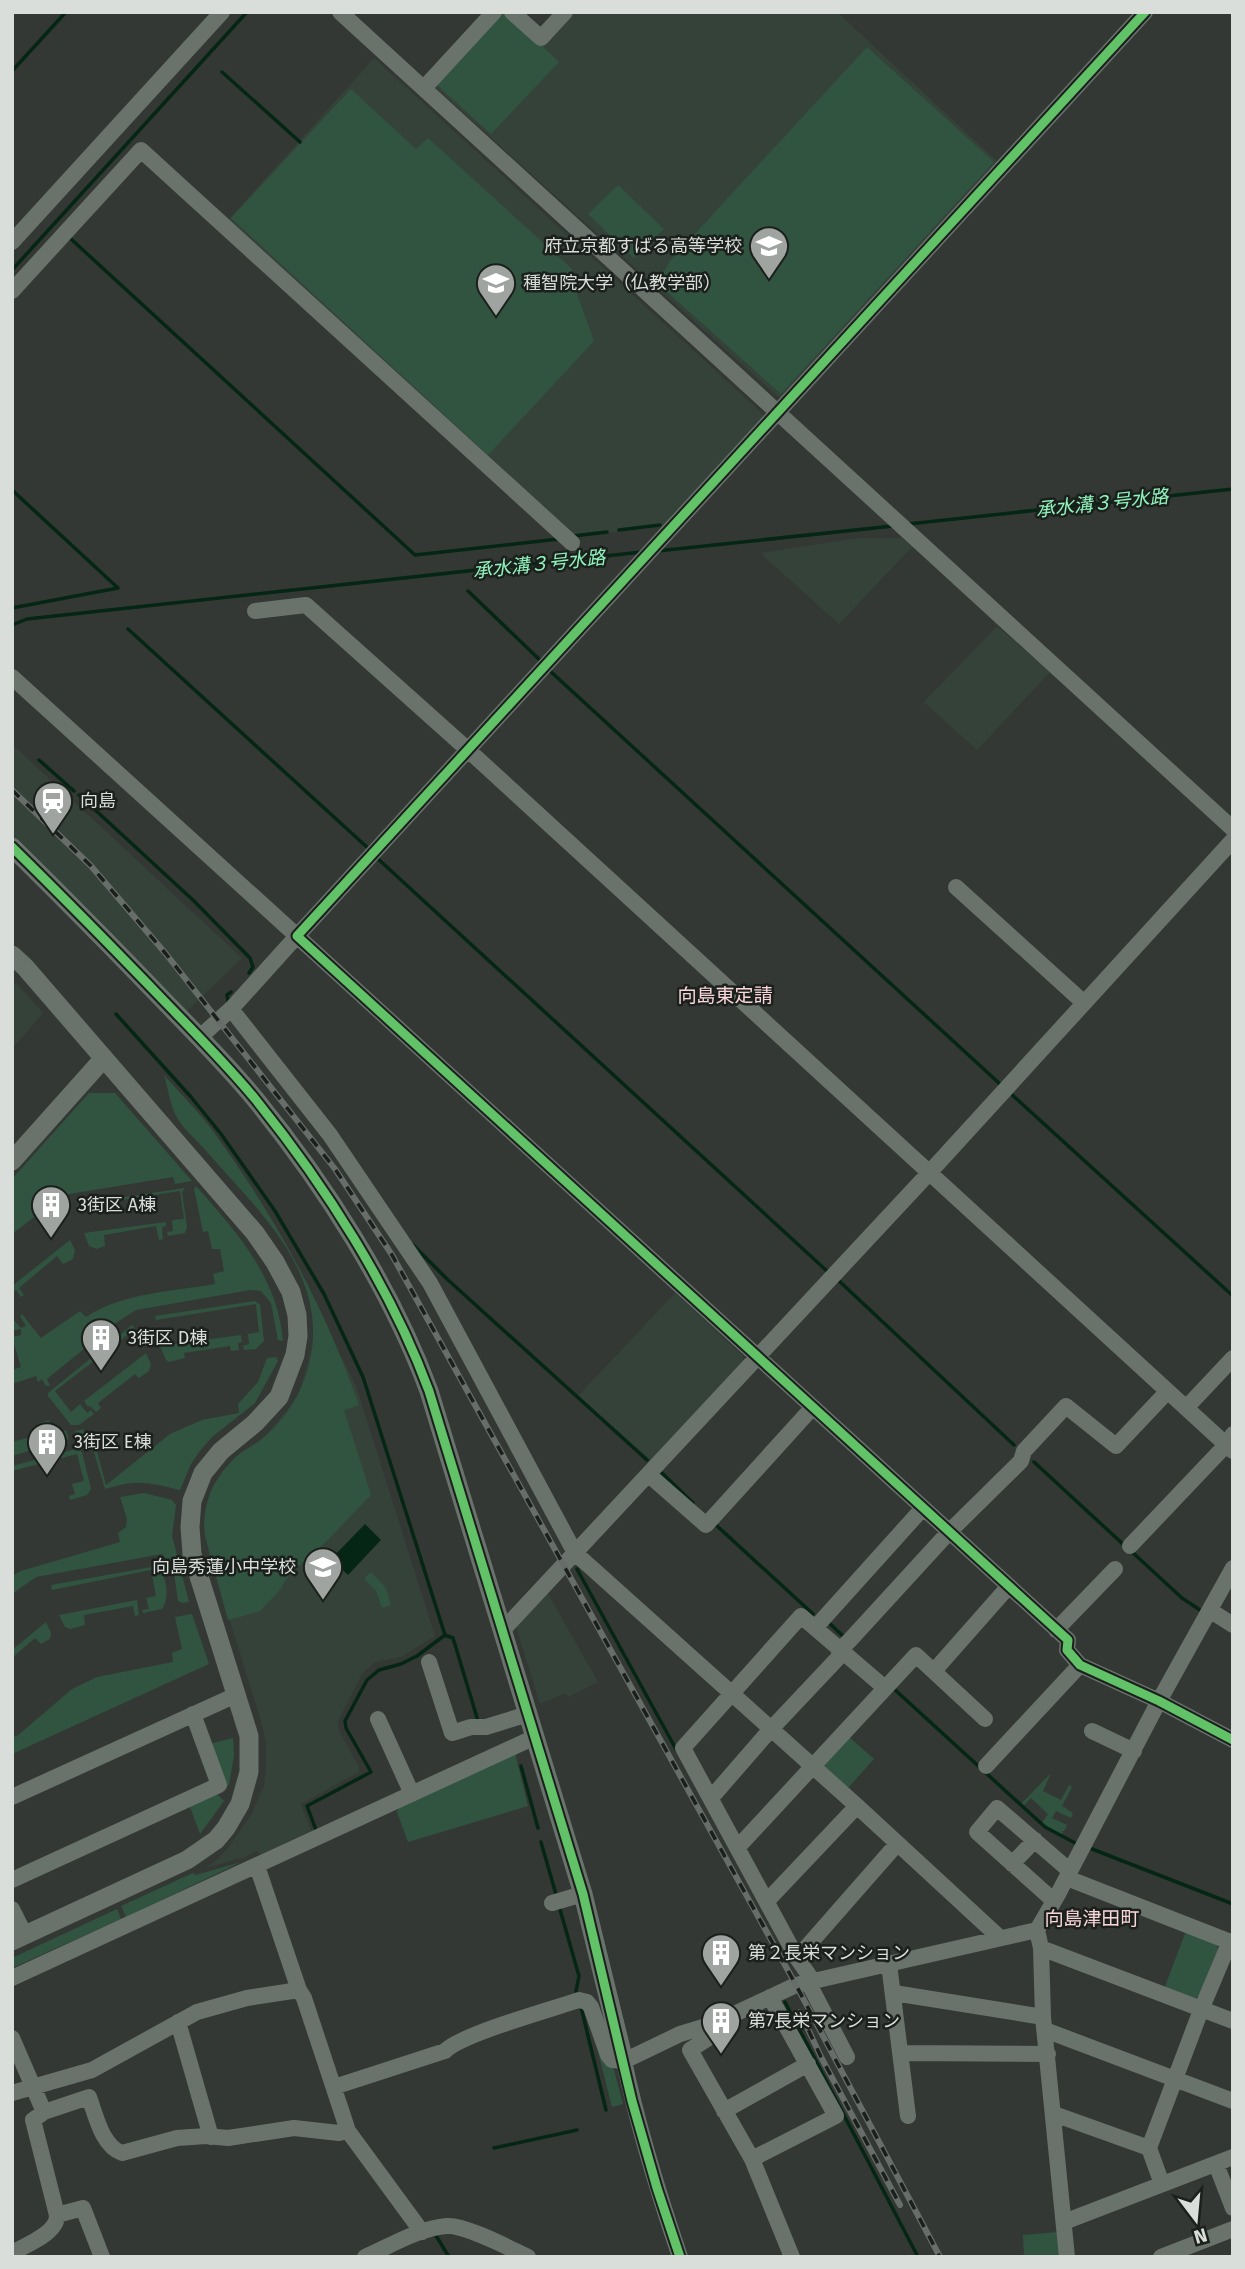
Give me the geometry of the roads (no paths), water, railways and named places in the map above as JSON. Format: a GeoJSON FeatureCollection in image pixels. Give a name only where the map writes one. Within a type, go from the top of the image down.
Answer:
{"type":"FeatureCollection","features":[{"type":"Feature","properties":{"kind":"street"},"geometry":{"type":"LineString","coordinates":[[12,242],[222,12]]}},
{"type":"Feature","properties":{"kind":"street"},"geometry":{"type":"LineString","coordinates":[[340,12],[1233,829]]}},
{"type":"Feature","properties":{"kind":"street"},"geometry":{"type":"LineString","coordinates":[[424,88],[494,12]]}},
{"type":"Feature","properties":{"kind":"street"},"geometry":{"type":"LineString","coordinates":[[512,12],[541,38],[565,12]]}},
{"type":"Feature","properties":{"kind":"street"},"geometry":{"type":"LineString","coordinates":[[200,1038],[231,1009],[1145,12]]}},
{"type":"Feature","properties":{"kind":"street"},"geometry":{"type":"LineString","coordinates":[[12,292],[141,150],[572,543]]}},
{"type":"Feature","properties":{"kind":"street"},"geometry":{"type":"LineString","coordinates":[[255,611],[306,605],[467,749],[1167,1392],[1231,1443],[1130,1546]]}},
{"type":"Feature","properties":{"kind":"street"},"geometry":{"type":"LineString","coordinates":[[12,677],[1068,1640],[1067,1650],[1080,1665],[1230,1734]]}},
{"type":"Feature","properties":{"kind":"street"},"geometry":{"type":"LineString","coordinates":[[502,1631],[929,1173],[1233,840]]}},
{"type":"Feature","properties":{"kind":"street"},"geometry":{"type":"LineString","coordinates":[[12,847],[200,1038],[255,1100],[302,1162],[372,1270],[398,1317],[429,1391],[583,1894],[632,2101],[657,2188],[681,2257]]}},
{"type":"Feature","properties":{"kind":"street"},"geometry":{"type":"LineString","coordinates":[[956,887],[1083,1002]]}},
{"type":"Feature","properties":{"kind":"street"},"geometry":{"type":"LineString","coordinates":[[12,955],[255,1233],[291,1292],[297,1315],[298,1336],[295,1354],[279,1398],[255,1423],[221,1451],[203,1473],[192,1501],[192,1554],[249,1736],[249,1772],[240,1804],[216,1840],[187,1860],[18,1938],[12,1909]]}},
{"type":"Feature","properties":{"kind":"street"},"geometry":{"type":"LineString","coordinates":[[231,1009],[330,1135],[430,1283],[575,1553],[999,1937]]}},
{"type":"Feature","properties":{"kind":"street"},"geometry":{"type":"LineString","coordinates":[[12,1161],[104,1058]]}},
{"type":"Feature","properties":{"kind":"street"},"geometry":{"type":"LineString","coordinates":[[1186,1408],[1233,1358]]}},
{"type":"Feature","properties":{"kind":"street"},"geometry":{"type":"LineString","coordinates":[[711,1798],[949,1532],[1021,1461],[1024,1451],[1066,1406],[1116,1446],[1167,1392]]}},
{"type":"Feature","properties":{"kind":"street"},"geometry":{"type":"LineString","coordinates":[[649,1475],[706,1525],[813,1407]]}},
{"type":"Feature","properties":{"kind":"street"},"geometry":{"type":"LineString","coordinates":[[815,1628],[923,1508]]}},
{"type":"Feature","properties":{"kind":"street"},"geometry":{"type":"LineString","coordinates":[[1067,2257],[1044,2024],[1041,1948],[1037,1930],[1233,1568]]}},
{"type":"Feature","properties":{"kind":"street"},"geometry":{"type":"LineString","coordinates":[[1056,1630],[1115,1569]]}},
{"type":"Feature","properties":{"kind":"street"},"geometry":{"type":"LineString","coordinates":[[934,1671],[1009,1586]]}},
{"type":"Feature","properties":{"kind":"street"},"geometry":{"type":"LineString","coordinates":[[1211,1611],[1233,1625]]}},
{"type":"Feature","properties":{"kind":"street"},"geometry":{"type":"LineString","coordinates":[[847,2057],[811,1981],[683,1748],[800,1616],[885,1689]]}},
{"type":"Feature","properties":{"kind":"street"},"geometry":{"type":"LineString","coordinates":[[738,1847],[916,1655],[985,1719]]}},
{"type":"Feature","properties":{"kind":"street"},"geometry":{"type":"LineString","coordinates":[[429,1662],[452,1732],[471,1727],[486,1727],[528,1714]]}},
{"type":"Feature","properties":{"kind":"street"},"geometry":{"type":"LineString","coordinates":[[986,1766],[1080,1665]]}},
{"type":"Feature","properties":{"kind":"street"},"geometry":{"type":"LineString","coordinates":[[12,1797],[236,1695]]}},
{"type":"Feature","properties":{"kind":"street"},"geometry":{"type":"LineString","coordinates":[[12,1880],[219,1785],[193,1714]]}},
{"type":"Feature","properties":{"kind":"street"},"geometry":{"type":"LineString","coordinates":[[378,1719],[412,1794]]}},
{"type":"Feature","properties":{"kind":"street"},"geometry":{"type":"LineString","coordinates":[[1092,1731],[1133,1751]]}},
{"type":"Feature","properties":{"kind":"street"},"geometry":{"type":"LineString","coordinates":[[12,1978],[535,1737]]}},
{"type":"Feature","properties":{"kind":"street"},"geometry":{"type":"LineString","coordinates":[[767,1901],[857,1806]]}},
{"type":"Feature","properties":{"kind":"street"},"geometry":{"type":"LineString","coordinates":[[1054,1901],[977,1832],[998,1808],[1035,1840],[1068,1875],[1231,1942],[1201,2010],[1149,2148],[1162,2185]]}},
{"type":"Feature","properties":{"kind":"street"},"geometry":{"type":"LineString","coordinates":[[1012,1864],[1035,1840]]}},
{"type":"Feature","properties":{"kind":"street"},"geometry":{"type":"LineString","coordinates":[[797,1958],[897,1844]]}},
{"type":"Feature","properties":{"kind":"street"},"geometry":{"type":"LineString","coordinates":[[257,1866],[348,2131],[422,2232]]}},
{"type":"Feature","properties":{"kind":"street"},"geometry":{"type":"LineString","coordinates":[[557,1902],[583,1894]]}},
{"type":"Feature","properties":{"kind":"street"},"geometry":{"type":"LineString","coordinates":[[334,2087],[445,2051],[450,2045],[579,2000],[587,2002],[590,2007],[608,2055],[612,2060],[624,2062],[680,2034],[713,2024],[788,1987],[1037,1930]]}},
{"type":"Feature","properties":{"kind":"street"},"geometry":{"type":"LineString","coordinates":[[1041,1948],[1233,2021]]}},
{"type":"Feature","properties":{"kind":"street"},"geometry":{"type":"LineString","coordinates":[[889,1964],[908,2116]]}},
{"type":"Feature","properties":{"kind":"street"},"geometry":{"type":"LineString","coordinates":[[12,2092],[92,2070],[197,2012],[247,1998],[299,1990]]}},
{"type":"Feature","properties":{"kind":"street"},"geometry":{"type":"LineString","coordinates":[[894,1993],[1044,2024],[1175,2081],[1233,2101]]}},
{"type":"Feature","properties":{"kind":"street"},"geometry":{"type":"LineString","coordinates":[[752,2159],[836,2116],[770,1997]]}},
{"type":"Feature","properties":{"kind":"street"},"geometry":{"type":"LineString","coordinates":[[178,2022],[211,2137]]}},
{"type":"Feature","properties":{"kind":"street"},"geometry":{"type":"LineString","coordinates":[[713,2024],[713,2035],[690,2050],[752,2159],[792,2257]]}},
{"type":"Feature","properties":{"kind":"street"},"geometry":{"type":"LineString","coordinates":[[12,2038],[44,2112]]}},
{"type":"Feature","properties":{"kind":"street"},"geometry":{"type":"LineString","coordinates":[[901,2053],[1048,2054]]}},
{"type":"Feature","properties":{"kind":"street"},"geometry":{"type":"LineString","coordinates":[[724,2111],[808,2064]]}},
{"type":"Feature","properties":{"kind":"street"},"geometry":{"type":"LineString","coordinates":[[12,2253],[52,2229],[57,2221],[33,2120],[44,2112],[89,2097],[107,2143],[115,2151],[122,2153],[177,2138],[228,2138],[294,2128],[339,2133],[348,2131]]}},
{"type":"Feature","properties":{"kind":"street"},"geometry":{"type":"LineString","coordinates":[[1054,2114],[1149,2148]]}},
{"type":"Feature","properties":{"kind":"street"},"geometry":{"type":"LineString","coordinates":[[1064,2222],[1233,2157]]}},
{"type":"Feature","properties":{"kind":"street"},"geometry":{"type":"LineString","coordinates":[[1216,2164],[1233,2208]]}},
{"type":"Feature","properties":{"kind":"street"},"geometry":{"type":"LineString","coordinates":[[57,2215],[83,2208],[102,2257]]}},
{"type":"Feature","properties":{"kind":"street"},"geometry":{"type":"LineString","coordinates":[[365,2257],[401,2250],[422,2232],[456,2226],[499,2242],[528,2257]]}},
{"type":"Feature","properties":{"kind":"street"},"geometry":{"type":"LineString","coordinates":[[1161,2257],[1233,2229]]}},
{"type":"Feature","properties":{"kind":"waterway"},"geometry":{"type":"LineString","coordinates":[[12,71],[66,12]]}},
{"type":"Feature","properties":{"kind":"waterway"},"geometry":{"type":"LineString","coordinates":[[12,270],[247,12]]}},
{"type":"Feature","properties":{"kind":"waterway"},"geometry":{"type":"LineString","coordinates":[[222,72],[300,142]]}},
{"type":"Feature","properties":{"kind":"waterway"},"geometry":{"type":"LineString","coordinates":[[71,239],[415,555],[559,539]]}},
{"type":"Feature","properties":{"kind":"waterway","name":"承水溝３号水路"},"geometry":{"type":"LineString","coordinates":[[908,524],[1233,489]]}},
{"type":"Feature","properties":{"kind":"waterway"},"geometry":{"type":"LineString","coordinates":[[12,490],[118,588],[12,608]]}},
{"type":"Feature","properties":{"kind":"waterway"},"geometry":{"type":"LineString","coordinates":[[619,530],[660,525]]}},
{"type":"Feature","properties":{"kind":"waterway","name":"承水溝３号水路"},"geometry":{"type":"LineString","coordinates":[[657,551],[893,526]]}},
{"type":"Feature","properties":{"kind":"waterway"},"geometry":{"type":"LineString","coordinates":[[573,536],[607,532]]}},
{"type":"Feature","properties":{"kind":"waterway","name":"承水溝３号水路"},"geometry":{"type":"LineString","coordinates":[[12,625],[27,619],[642,552]]}},
{"type":"Feature","properties":{"kind":"waterway"},"geometry":{"type":"LineString","coordinates":[[468,591],[542,662]]}},
{"type":"Feature","properties":{"kind":"waterway"},"geometry":{"type":"LineString","coordinates":[[128,629],[369,849]]}},
{"type":"Feature","properties":{"kind":"waterway"},"geometry":{"type":"LineString","coordinates":[[549,670],[1000,1084]]}},
{"type":"Feature","properties":{"kind":"waterway"},"geometry":{"type":"LineString","coordinates":[[39,760],[74,791]]}},
{"type":"Feature","properties":{"kind":"waterway"},"geometry":{"type":"LineString","coordinates":[[79,795],[194,901],[250,958],[253,967],[249,973]]}},
{"type":"Feature","properties":{"kind":"waterway"},"geometry":{"type":"LineString","coordinates":[[376,857],[827,1271]]}},
{"type":"Feature","properties":{"kind":"waterway"},"geometry":{"type":"LineString","coordinates":[[228,1001],[227,995],[231,992]]}},
{"type":"Feature","properties":{"kind":"waterway"},"geometry":{"type":"LineString","coordinates":[[116,1014],[221,1134],[275,1211],[324,1294],[363,1377],[445,1635],[417,1656],[379,1670],[367,1680],[345,1721],[346,1728],[371,1772],[307,1806],[316,1830]]}},
{"type":"Feature","properties":{"kind":"waterway"},"geometry":{"type":"LineString","coordinates":[[1009,1092],[1233,1296]]}},
{"type":"Feature","properties":{"kind":"waterway"},"geometry":{"type":"LineString","coordinates":[[412,1244],[647,1460]]}},
{"type":"Feature","properties":{"kind":"waterway"},"geometry":{"type":"LineString","coordinates":[[837,1279],[1014,1445]]}},
{"type":"Feature","properties":{"kind":"waterway"},"geometry":{"type":"LineString","coordinates":[[1034,1462],[1125,1546]]}},
{"type":"Feature","properties":{"kind":"waterway"},"geometry":{"type":"LineString","coordinates":[[662,1473],[693,1503]]}},
{"type":"Feature","properties":{"kind":"waterway"},"geometry":{"type":"LineString","coordinates":[[716,1525],[813,1614]]}},
{"type":"Feature","properties":{"kind":"waterway"},"geometry":{"type":"LineString","coordinates":[[1131,1551],[1182,1598],[1200,1610]]}},
{"type":"Feature","properties":{"kind":"waterway"},"geometry":{"type":"LineString","coordinates":[[577,1569],[677,1751]]}},
{"type":"Feature","properties":{"kind":"waterway"},"geometry":{"type":"LineString","coordinates":[[829,1623],[843,1636]]}},
{"type":"Feature","properties":{"kind":"waterway"},"geometry":{"type":"LineString","coordinates":[[445,1635],[453,1638],[478,1721]]}},
{"type":"Feature","properties":{"kind":"waterway"},"geometry":{"type":"LineString","coordinates":[[893,1688],[1045,1827],[1077,1844]]}},
{"type":"Feature","properties":{"kind":"waterway"},"geometry":{"type":"LineString","coordinates":[[521,1766],[538,1828]]}},
{"type":"Feature","properties":{"kind":"waterway"},"geometry":{"type":"LineString","coordinates":[[541,1842],[557,1898]]}},
{"type":"Feature","properties":{"kind":"waterway"},"geometry":{"type":"LineString","coordinates":[[1092,1849],[1233,1904]]}},
{"type":"Feature","properties":{"kind":"waterway"},"geometry":{"type":"LineString","coordinates":[[559,1906],[579,1976],[576,1991]]}},
{"type":"Feature","properties":{"kind":"waterway"},"geometry":{"type":"LineString","coordinates":[[785,2002],[918,2257]]}},
{"type":"Feature","properties":{"kind":"waterway"},"geometry":{"type":"LineString","coordinates":[[581,2007],[606,2110]]}},
{"type":"Feature","properties":{"kind":"waterway"},"geometry":{"type":"LineString","coordinates":[[494,2148],[577,2130]]}},
{"type":"Feature","properties":{"kind":"waterway"},"geometry":{"type":"LineString","coordinates":[[435,2234],[449,2257]]}},
{"type":"Feature","properties":{"kind":"railway"},"geometry":{"type":"LineString","coordinates":[[12,790],[91,866],[166,954],[335,1169],[392,1255],[796,1985],[940,2257]]}},
{"type":"Feature","properties":{"kind":"railway"},"geometry":{"type":"LineString","coordinates":[[800,2012],[900,2205]]}},
{"type":"Feature","properties":{"kind":"place","name":"府立京都すばる高等学校"},"geometry":{"type":"Point","coordinates":[769,280]}},
{"type":"Feature","properties":{"kind":"place","name":"種智院大学（仏教学部）"},"geometry":{"type":"Point","coordinates":[496,317]}},
{"type":"Feature","properties":{"kind":"place","name":"向島"},"geometry":{"type":"Point","coordinates":[53,835]}},
{"type":"Feature","properties":{"kind":"place","name":"3街区 A棟"},"geometry":{"type":"Point","coordinates":[51,1239]}},
{"type":"Feature","properties":{"kind":"place","name":"3街区 D棟"},"geometry":{"type":"Point","coordinates":[101,1372]}},
{"type":"Feature","properties":{"kind":"place","name":"3街区 E棟"},"geometry":{"type":"Point","coordinates":[47,1476]}},
{"type":"Feature","properties":{"kind":"place","name":"向島秀蓮小中学校"},"geometry":{"type":"Point","coordinates":[323,1601]}},
{"type":"Feature","properties":{"kind":"place","name":"第２長栄マンション"},"geometry":{"type":"Point","coordinates":[721,1987]}},
{"type":"Feature","properties":{"kind":"place","name":"第7長栄マンション"},"geometry":{"type":"Point","coordinates":[721,2055]}},
{"type":"Feature","properties":{"kind":"district","name":"向島東定請"},"geometry":{"type":"Point","coordinates":[725,995]}},
{"type":"Feature","properties":{"kind":"district","name":"向島津田町"},"geometry":{"type":"Point","coordinates":[1092,1918]}}]}
